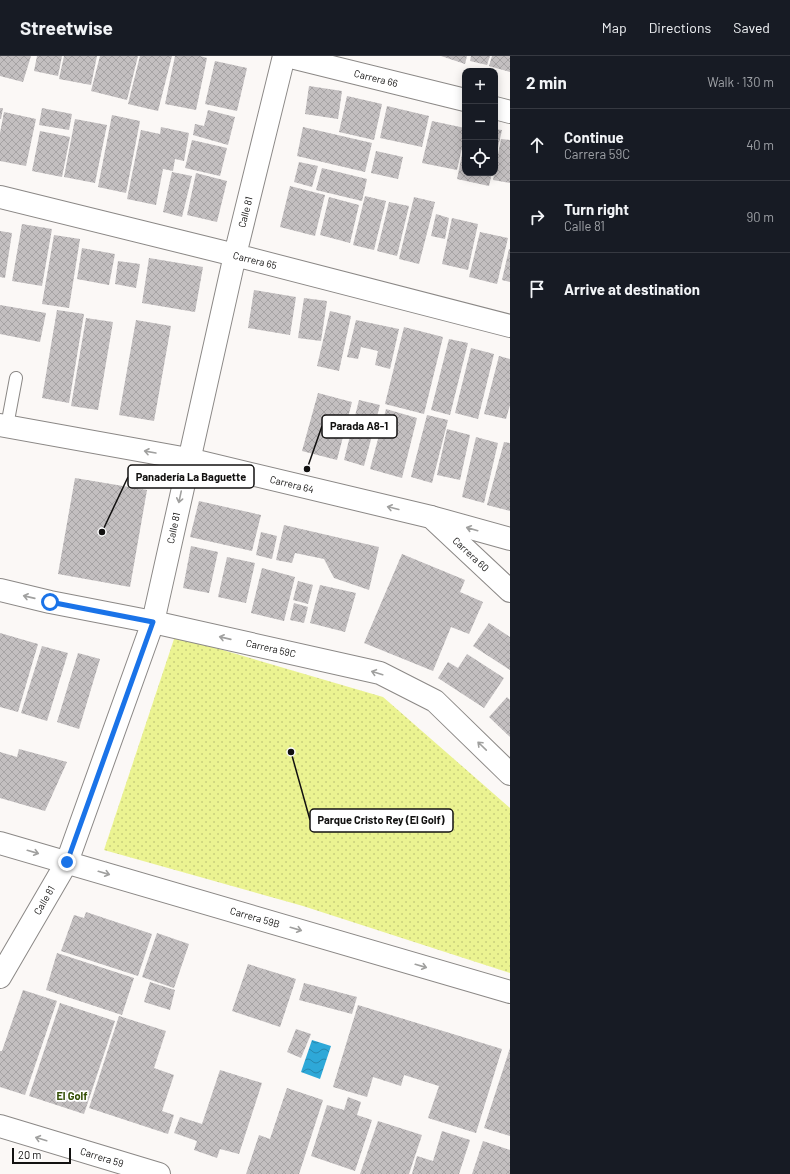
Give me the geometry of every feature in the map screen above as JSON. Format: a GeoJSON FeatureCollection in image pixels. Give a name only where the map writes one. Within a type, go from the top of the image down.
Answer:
{"type":"FeatureCollection","features":[{"type":"Feature","properties":{"kind":"street","name":"Carrera 66"},"geometry":{"type":"LineString","coordinates":[[286,56],[462,99]]}},
{"type":"Feature","properties":{"kind":"street","name":"Calle 81"},"geometry":{"type":"LineString","coordinates":[[0,977],[67,862],[153,622],[188,459],[235,255],[286,56]]}},
{"type":"Feature","properties":{"kind":"street"},"geometry":{"type":"LineString","coordinates":[[498,109],[510,112]]}},
{"type":"Feature","properties":{"kind":"street","name":"Carrera 65"},"geometry":{"type":"LineString","coordinates":[[0,197],[235,255],[510,326]]}},
{"type":"Feature","properties":{"kind":"street","name":"Carrera 64"},"geometry":{"type":"LineString","coordinates":[[4,426],[188,459],[431,517],[510,539]]}},
{"type":"Feature","properties":{"kind":"street","name":"Carrera 60"},"geometry":{"type":"LineString","coordinates":[[431,517],[510,591]]}},
{"type":"Feature","properties":{"kind":"street","name":"Carrera 59C"},"geometry":{"type":"LineString","coordinates":[[0,590],[50,602],[153,622],[380,673],[435,701],[510,774]]}},
{"type":"Feature","properties":{"kind":"street","name":"Carrera 59B"},"geometry":{"type":"LineString","coordinates":[[0,843],[510,992]]}},
{"type":"Feature","properties":{"kind":"street","name":"Carrera 59"},"geometry":{"type":"LineString","coordinates":[[0,1126],[159,1174]]}},
{"type":"Feature","properties":{"kind":"lane"},"geometry":{"type":"LineString","coordinates":[[4,426],[16,378]]}},
{"type":"Feature","properties":{"kind":"green space"},"geometry":{"type":"Polygon","coordinates":[[[175,636],[383,697],[510,808],[510,973],[303,906],[104,850],[175,636]]]}},
{"type":"Feature","properties":{"kind":"water"},"geometry":{"type":"Polygon","coordinates":[[[312,1040],[331,1046],[320,1079],[301,1072],[312,1040]]]}},
{"type":"Feature","properties":{"kind":"building"},"geometry":{"type":"Polygon","coordinates":[[[0,56],[31,56],[23,82],[0,76],[0,56]]]}},
{"type":"Feature","properties":{"kind":"building"},"geometry":{"type":"Polygon","coordinates":[[[37,56],[62,56],[58,76],[34,71],[37,56]]]}},
{"type":"Feature","properties":{"kind":"building"},"geometry":{"type":"Polygon","coordinates":[[[64,56],[97,56],[91,85],[59,79],[64,56]]]}},
{"type":"Feature","properties":{"kind":"building"},"geometry":{"type":"Polygon","coordinates":[[[100,56],[138,56],[127,100],[91,91],[100,56]]]}},
{"type":"Feature","properties":{"kind":"building"},"geometry":{"type":"Polygon","coordinates":[[[140,56],[172,56],[158,111],[128,104],[140,56]]]}},
{"type":"Feature","properties":{"kind":"building"},"geometry":{"type":"Polygon","coordinates":[[[175,56],[200,56],[207,58],[196,110],[165,104],[175,56]]]}},
{"type":"Feature","properties":{"kind":"building"},"geometry":{"type":"Polygon","coordinates":[[[441,56],[467,56],[465,64],[441,56]]]}},
{"type":"Feature","properties":{"kind":"building"},"geometry":{"type":"Polygon","coordinates":[[[471,56],[490,56],[487,65],[470,61],[471,56]]]}},
{"type":"Feature","properties":{"kind":"building"},"geometry":{"type":"Polygon","coordinates":[[[492,56],[510,56],[510,72],[489,66],[492,56]]]}},
{"type":"Feature","properties":{"kind":"building"},"geometry":{"type":"Polygon","coordinates":[[[215,61],[247,68],[237,111],[205,104],[215,61]]]}},
{"type":"Feature","properties":{"kind":"building"},"geometry":{"type":"Polygon","coordinates":[[[309,86],[342,91],[338,119],[305,114],[309,86]]]}},
{"type":"Feature","properties":{"kind":"building"},"geometry":{"type":"Polygon","coordinates":[[[347,96],[382,104],[374,140],[339,132],[347,96]]]}},
{"type":"Feature","properties":{"kind":"building"},"geometry":{"type":"Polygon","coordinates":[[[387,106],[429,116],[422,147],[380,138],[387,106]]]}},
{"type":"Feature","properties":{"kind":"building"},"geometry":{"type":"Polygon","coordinates":[[[0,108],[3,108],[1,119],[0,119],[0,108]]]}},
{"type":"Feature","properties":{"kind":"building"},"geometry":{"type":"Polygon","coordinates":[[[42,108],[72,114],[69,130],[39,125],[42,108]]]}},
{"type":"Feature","properties":{"kind":"building"},"geometry":{"type":"Polygon","coordinates":[[[208,110],[235,117],[228,145],[193,135],[195,124],[204,126],[208,110]]]}},
{"type":"Feature","properties":{"kind":"building"},"geometry":{"type":"Polygon","coordinates":[[[4,112],[36,119],[26,166],[0,161],[0,133],[4,112]]]}},
{"type":"Feature","properties":{"kind":"building"},"geometry":{"type":"Polygon","coordinates":[[[112,115],[140,121],[126,193],[98,187],[112,115]]]}},
{"type":"Feature","properties":{"kind":"building"},"geometry":{"type":"Polygon","coordinates":[[[75,119],[107,125],[95,183],[64,177],[75,119]]]}},
{"type":"Feature","properties":{"kind":"building"},"geometry":{"type":"Polygon","coordinates":[[[432,121],[462,127],[462,148],[457,170],[422,163],[432,121]]]}},
{"type":"Feature","properties":{"kind":"building"},"geometry":{"type":"Polygon","coordinates":[[[161,127],[189,133],[184,161],[175,159],[173,171],[163,169],[156,205],[127,199],[141,130],[160,134],[161,127]]]}},
{"type":"Feature","properties":{"kind":"building"},"geometry":{"type":"Polygon","coordinates":[[[303,127],[372,143],[365,172],[297,156],[303,127]]]}},
{"type":"Feature","properties":{"kind":"building"},"geometry":{"type":"Polygon","coordinates":[[[498,129],[502,130],[498,147],[498,129]]]}},
{"type":"Feature","properties":{"kind":"building"},"geometry":{"type":"Polygon","coordinates":[[[40,131],[70,137],[62,177],[32,171],[40,131]]]}},
{"type":"Feature","properties":{"kind":"building"},"geometry":{"type":"Polygon","coordinates":[[[501,139],[510,140],[510,183],[493,180],[494,176],[498,176],[498,154],[501,139]]]}},
{"type":"Feature","properties":{"kind":"building"},"geometry":{"type":"Polygon","coordinates":[[[192,140],[227,148],[220,176],[185,168],[192,140]]]}},
{"type":"Feature","properties":{"kind":"building"},"geometry":{"type":"Polygon","coordinates":[[[376,151],[403,157],[398,179],[371,173],[376,151]]]}},
{"type":"Feature","properties":{"kind":"building"},"geometry":{"type":"Polygon","coordinates":[[[462,155],[462,176],[491,176],[489,186],[457,179],[462,155]]]}},
{"type":"Feature","properties":{"kind":"building"},"geometry":{"type":"Polygon","coordinates":[[[299,162],[318,166],[312,187],[294,182],[299,162]]]}},
{"type":"Feature","properties":{"kind":"building"},"geometry":{"type":"Polygon","coordinates":[[[322,168],[367,179],[362,201],[316,190],[322,168]]]}},
{"type":"Feature","properties":{"kind":"building"},"geometry":{"type":"Polygon","coordinates":[[[172,172],[192,176],[182,217],[163,212],[172,172]]]}},
{"type":"Feature","properties":{"kind":"building"},"geometry":{"type":"Polygon","coordinates":[[[196,173],[227,181],[217,222],[187,215],[196,173]]]}},
{"type":"Feature","properties":{"kind":"building"},"geometry":{"type":"Polygon","coordinates":[[[290,186],[325,195],[315,236],[280,227],[290,186]]]}},
{"type":"Feature","properties":{"kind":"building"},"geometry":{"type":"Polygon","coordinates":[[[365,196],[386,201],[374,250],[353,245],[365,196]]]}},
{"type":"Feature","properties":{"kind":"building"},"geometry":{"type":"Polygon","coordinates":[[[329,197],[359,205],[350,243],[320,235],[329,197]]]}},
{"type":"Feature","properties":{"kind":"building"},"geometry":{"type":"Polygon","coordinates":[[[414,197],[435,202],[419,264],[399,259],[414,197]]]}},
{"type":"Feature","properties":{"kind":"building"},"geometry":{"type":"Polygon","coordinates":[[[389,202],[409,206],[397,256],[377,251],[389,202]]]}},
{"type":"Feature","properties":{"kind":"building"},"geometry":{"type":"Polygon","coordinates":[[[436,214],[449,218],[445,239],[431,236],[436,214]]]}},
{"type":"Feature","properties":{"kind":"building"},"geometry":{"type":"Polygon","coordinates":[[[452,218],[478,224],[468,270],[442,264],[452,218]]]}},
{"type":"Feature","properties":{"kind":"building"},"geometry":{"type":"Polygon","coordinates":[[[22,224],[52,229],[42,286],[12,281],[22,224]]]}},
{"type":"Feature","properties":{"kind":"building"},"geometry":{"type":"Polygon","coordinates":[[[0,231],[12,233],[5,278],[0,277],[0,231]]]}},
{"type":"Feature","properties":{"kind":"building"},"geometry":{"type":"Polygon","coordinates":[[[480,232],[508,238],[497,284],[469,277],[480,232]]]}},
{"type":"Feature","properties":{"kind":"building"},"geometry":{"type":"Polygon","coordinates":[[[54,235],[80,239],[69,308],[42,304],[54,235]]]}},
{"type":"Feature","properties":{"kind":"building"},"geometry":{"type":"Polygon","coordinates":[[[82,248],[115,254],[109,285],[77,279],[82,248]]]}},
{"type":"Feature","properties":{"kind":"building"},"geometry":{"type":"Polygon","coordinates":[[[510,249],[510,282],[502,280],[510,249]]]}},
{"type":"Feature","properties":{"kind":"building"},"geometry":{"type":"Polygon","coordinates":[[[149,258],[203,267],[195,312],[142,303],[149,258]]]}},
{"type":"Feature","properties":{"kind":"building"},"geometry":{"type":"Polygon","coordinates":[[[118,261],[140,264],[136,288],[115,284],[118,261]]]}},
{"type":"Feature","properties":{"kind":"building"},"geometry":{"type":"Polygon","coordinates":[[[254,290],[296,297],[290,335],[248,328],[254,290]]]}},
{"type":"Feature","properties":{"kind":"building"},"geometry":{"type":"Polygon","coordinates":[[[304,298],[327,301],[321,341],[298,338],[304,298]]]}},
{"type":"Feature","properties":{"kind":"building"},"geometry":{"type":"Polygon","coordinates":[[[0,305],[46,313],[40,342],[0,334],[0,305]]]}},
{"type":"Feature","properties":{"kind":"building"},"geometry":{"type":"Polygon","coordinates":[[[57,310],[84,314],[69,403],[42,398],[57,310]]]}},
{"type":"Feature","properties":{"kind":"building"},"geometry":{"type":"Polygon","coordinates":[[[330,311],[351,316],[339,371],[317,366],[330,311]]]}},
{"type":"Feature","properties":{"kind":"building"},"geometry":{"type":"Polygon","coordinates":[[[86,318],[113,322],[98,410],[71,406],[86,318]]]}},
{"type":"Feature","properties":{"kind":"building"},"geometry":{"type":"Polygon","coordinates":[[[136,320],[171,326],[154,421],[119,415],[136,320]]]}},
{"type":"Feature","properties":{"kind":"building"},"geometry":{"type":"Polygon","coordinates":[[[356,320],[399,329],[390,369],[375,365],[378,351],[361,347],[358,359],[347,357],[356,320]]]}},
{"type":"Feature","properties":{"kind":"building"},"geometry":{"type":"Polygon","coordinates":[[[404,327],[443,337],[424,414],[385,404],[404,327]]]}},
{"type":"Feature","properties":{"kind":"building"},"geometry":{"type":"Polygon","coordinates":[[[449,339],[468,343],[450,415],[431,410],[449,339]]]}},
{"type":"Feature","properties":{"kind":"building"},"geometry":{"type":"Polygon","coordinates":[[[471,348],[494,354],[478,419],[455,413],[471,348]]]}},
{"type":"Feature","properties":{"kind":"building"},"geometry":{"type":"Polygon","coordinates":[[[499,356],[510,359],[510,405],[506,419],[484,414],[499,356]]]}},
{"type":"Feature","properties":{"kind":"building"},"geometry":{"type":"Polygon","coordinates":[[[318,393],[352,402],[337,460],[302,451],[318,393]]]}},
{"type":"Feature","properties":{"kind":"building"},"geometry":{"type":"Polygon","coordinates":[[[359,400],[380,405],[364,466],[344,460],[359,400]]]}},
{"type":"Feature","properties":{"kind":"building"},"geometry":{"type":"Polygon","coordinates":[[[386,409],[417,418],[402,478],[370,469],[386,409]]]}},
{"type":"Feature","properties":{"kind":"building"},"geometry":{"type":"Polygon","coordinates":[[[427,415],[448,420],[432,483],[411,477],[427,415]]]}},
{"type":"Feature","properties":{"kind":"building"},"geometry":{"type":"Polygon","coordinates":[[[447,429],[470,435],[460,480],[437,475],[447,429]]]}},
{"type":"Feature","properties":{"kind":"building"},"geometry":{"type":"Polygon","coordinates":[[[476,437],[498,443],[484,503],[462,497],[476,437]]]}},
{"type":"Feature","properties":{"kind":"building"},"geometry":{"type":"Polygon","coordinates":[[[504,442],[510,443],[510,511],[487,505],[504,442]]]}},
{"type":"Feature","properties":{"kind":"building"},"geometry":{"type":"Polygon","coordinates":[[[75,478],[147,490],[130,587],[58,574],[75,478]]]}},
{"type":"Feature","properties":{"kind":"building"},"geometry":{"type":"Polygon","coordinates":[[[199,501],[261,515],[252,551],[190,537],[199,501]]]}},
{"type":"Feature","properties":{"kind":"building"},"geometry":{"type":"Polygon","coordinates":[[[284,525],[379,547],[369,590],[334,578],[324,559],[295,553],[292,563],[276,560],[284,525]]]}},
{"type":"Feature","properties":{"kind":"building"},"geometry":{"type":"Polygon","coordinates":[[[261,532],[277,536],[272,559],[256,555],[261,532]]]}},
{"type":"Feature","properties":{"kind":"building"},"geometry":{"type":"Polygon","coordinates":[[[191,546],[218,552],[209,593],[183,588],[191,546]]]}},
{"type":"Feature","properties":{"kind":"building"},"geometry":{"type":"Polygon","coordinates":[[[402,554],[465,580],[460,592],[483,602],[469,634],[451,627],[433,671],[364,643],[402,554]]]}},
{"type":"Feature","properties":{"kind":"building"},"geometry":{"type":"Polygon","coordinates":[[[227,557],[255,563],[246,603],[218,597],[227,557]]]}},
{"type":"Feature","properties":{"kind":"building"},"geometry":{"type":"Polygon","coordinates":[[[262,568],[295,577],[284,621],[251,613],[262,568]]]}},
{"type":"Feature","properties":{"kind":"building"},"geometry":{"type":"Polygon","coordinates":[[[298,581],[313,585],[308,604],[293,600],[298,581]]]}},
{"type":"Feature","properties":{"kind":"building"},"geometry":{"type":"Polygon","coordinates":[[[320,585],[356,593],[345,632],[310,623],[320,585]]]}},
{"type":"Feature","properties":{"kind":"building"},"geometry":{"type":"Polygon","coordinates":[[[294,603],[308,607],[304,623],[290,620],[294,603]]]}},
{"type":"Feature","properties":{"kind":"building"},"geometry":{"type":"Polygon","coordinates":[[[489,623],[510,637],[510,670],[473,646],[489,623]]]}},
{"type":"Feature","properties":{"kind":"building"},"geometry":{"type":"Polygon","coordinates":[[[0,633],[38,644],[18,712],[0,707],[0,633]]]}},
{"type":"Feature","properties":{"kind":"building"},"geometry":{"type":"Polygon","coordinates":[[[42,646],[68,653],[47,721],[21,713],[42,646]]]}},
{"type":"Feature","properties":{"kind":"building"},"geometry":{"type":"Polygon","coordinates":[[[78,653],[100,659],[79,729],[57,722],[78,653]]]}},
{"type":"Feature","properties":{"kind":"building"},"geometry":{"type":"Polygon","coordinates":[[[467,654],[504,678],[484,708],[438,678],[448,662],[458,668],[467,654]]]}},
{"type":"Feature","properties":{"kind":"building"},"geometry":{"type":"Polygon","coordinates":[[[507,697],[510,700],[510,737],[489,717],[507,697]]]}},
{"type":"Feature","properties":{"kind":"building"},"geometry":{"type":"Polygon","coordinates":[[[19,749],[67,762],[45,811],[0,798],[0,752],[17,757],[19,749]]]}},
{"type":"Feature","properties":{"kind":"building"},"geometry":{"type":"Polygon","coordinates":[[[86,912],[152,934],[138,976],[61,951],[74,915],[84,918],[86,912]]]}},
{"type":"Feature","properties":{"kind":"building"},"geometry":{"type":"Polygon","coordinates":[[[157,933],[189,944],[174,988],[142,977],[157,933]]]}},
{"type":"Feature","properties":{"kind":"building"},"geometry":{"type":"Polygon","coordinates":[[[57,953],[134,978],[122,1015],[46,990],[57,953]]]}},
{"type":"Feature","properties":{"kind":"building"},"geometry":{"type":"Polygon","coordinates":[[[248,964],[296,979],[280,1027],[232,1011],[248,964]]]}},
{"type":"Feature","properties":{"kind":"building"},"geometry":{"type":"Polygon","coordinates":[[[150,982],[175,990],[170,1010],[144,1002],[150,982]]]}},
{"type":"Feature","properties":{"kind":"building"},"geometry":{"type":"Polygon","coordinates":[[[304,983],[357,997],[352,1014],[299,1000],[304,983]]]}},
{"type":"Feature","properties":{"kind":"building"},"geometry":{"type":"Polygon","coordinates":[[[23,990],[57,1001],[25,1095],[0,1087],[0,1051],[2,1051],[23,990]]]}},
{"type":"Feature","properties":{"kind":"building"},"geometry":{"type":"Polygon","coordinates":[[[60,1003],[115,1021],[84,1114],[29,1096],[60,1003]]]}},
{"type":"Feature","properties":{"kind":"building"},"geometry":{"type":"Polygon","coordinates":[[[358,1005],[502,1049],[476,1133],[428,1118],[439,1086],[404,1075],[401,1086],[373,1077],[367,1097],[333,1087],[358,1005]]]}},
{"type":"Feature","properties":{"kind":"building"},"geometry":{"type":"Polygon","coordinates":[[[119,1016],[166,1031],[154,1068],[174,1075],[162,1111],[174,1115],[168,1134],[89,1108],[119,1016]]]}},
{"type":"Feature","properties":{"kind":"building"},"geometry":{"type":"Polygon","coordinates":[[[296,1029],[311,1034],[301,1058],[287,1052],[296,1029]]]}},
{"type":"Feature","properties":{"kind":"building"},"geometry":{"type":"Polygon","coordinates":[[[510,1048],[510,1136],[484,1128],[510,1048]]]}},
{"type":"Feature","properties":{"kind":"building"},"geometry":{"type":"Polygon","coordinates":[[[220,1070],[262,1083],[239,1154],[220,1149],[217,1158],[194,1150],[197,1141],[174,1133],[180,1117],[202,1124],[220,1070]]]}},
{"type":"Feature","properties":{"kind":"building"},"geometry":{"type":"Polygon","coordinates":[[[287,1088],[323,1100],[299,1174],[246,1174],[259,1135],[270,1139],[287,1088]]]}},
{"type":"Feature","properties":{"kind":"building"},"geometry":{"type":"Polygon","coordinates":[[[348,1097],[361,1102],[357,1115],[372,1120],[355,1171],[311,1156],[327,1105],[344,1110],[348,1097]]]}},
{"type":"Feature","properties":{"kind":"building"},"geometry":{"type":"Polygon","coordinates":[[[378,1121],[422,1135],[409,1174],[360,1174],[378,1121]]]}},
{"type":"Feature","properties":{"kind":"building"},"geometry":{"type":"Polygon","coordinates":[[[442,1131],[470,1140],[459,1174],[412,1174],[417,1156],[433,1161],[442,1131]]]}},
{"type":"Feature","properties":{"kind":"building"},"geometry":{"type":"Polygon","coordinates":[[[483,1141],[510,1150],[510,1174],[472,1174],[483,1141]]]}},
{"type":"Feature","properties":{"kind":"place","name":"Parada A8-1"},"geometry":{"type":"Point","coordinates":[307,469]}},
{"type":"Feature","properties":{"kind":"place","name":"Panadería La Baguette"},"geometry":{"type":"Point","coordinates":[102,532]}},
{"type":"Feature","properties":{"kind":"place","name":"Parque Cristo Rey (El Golf)"},"geometry":{"type":"Point","coordinates":[291,752]}},
{"type":"Feature","properties":{"kind":"district","name":"El Golf"},"geometry":{"type":"Point","coordinates":[72,1096]}},
{"type":"Feature","properties":{"kind":"route"},"geometry":{"type":"LineString","coordinates":[[50,602],[153,622],[67,862]]}}]}
